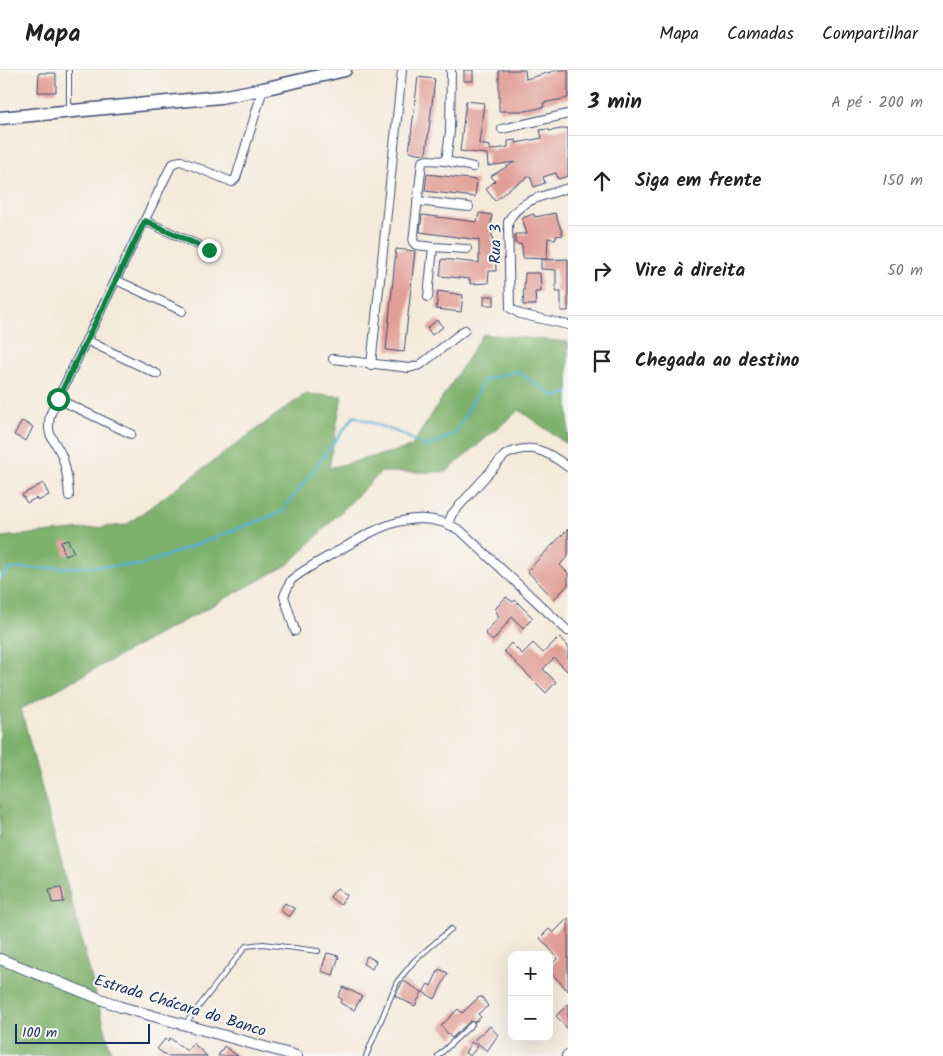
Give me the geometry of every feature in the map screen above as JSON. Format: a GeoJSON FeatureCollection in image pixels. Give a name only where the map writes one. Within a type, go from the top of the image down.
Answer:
{"type":"FeatureCollection","features":[{"type":"Feature","properties":{"kind":"main road"},"geometry":{"type":"LineString","coordinates":[[0,118],[220,97],[344,70]]}},
{"type":"Feature","properties":{"kind":"street"},"geometry":{"type":"LineString","coordinates":[[371,365],[402,70]]}},
{"type":"Feature","properties":{"kind":"street"},"geometry":{"type":"LineString","coordinates":[[446,161],[450,132],[451,70]]}},
{"type":"Feature","properties":{"kind":"street"},"geometry":{"type":"LineString","coordinates":[[69,496],[68,474],[60,453],[49,436],[48,425],[50,415],[171,166],[175,162],[181,161],[227,182],[232,182],[236,178],[263,89]]}},
{"type":"Feature","properties":{"kind":"street"},"geometry":{"type":"LineString","coordinates":[[502,129],[568,114]]}},
{"type":"Feature","properties":{"kind":"street"},"geometry":{"type":"LineString","coordinates":[[467,249],[416,245],[413,242],[422,162],[427,160],[446,161],[473,167]]}},
{"type":"Feature","properties":{"kind":"street","name":"Rua 3"},"geometry":{"type":"LineString","coordinates":[[568,188],[523,204],[514,210],[508,222],[510,308],[520,314],[568,325]]}},
{"type":"Feature","properties":{"kind":"street"},"geometry":{"type":"LineString","coordinates":[[417,201],[469,207]]}},
{"type":"Feature","properties":{"kind":"street"},"geometry":{"type":"LineString","coordinates":[[145,221],[209,250]]}},
{"type":"Feature","properties":{"kind":"street"},"geometry":{"type":"LineString","coordinates":[[428,297],[433,246]]}},
{"type":"Feature","properties":{"kind":"street"},"geometry":{"type":"LineString","coordinates":[[116,280],[182,311]]}},
{"type":"Feature","properties":{"kind":"street"},"geometry":{"type":"LineString","coordinates":[[333,360],[409,368],[420,365],[465,330]]}},
{"type":"Feature","properties":{"kind":"street"},"geometry":{"type":"LineString","coordinates":[[86,340],[156,374]]}},
{"type":"Feature","properties":{"kind":"street"},"geometry":{"type":"LineString","coordinates":[[58,399],[131,434]]}},
{"type":"Feature","properties":{"kind":"street"},"geometry":{"type":"LineString","coordinates":[[448,523],[452,514],[506,455],[516,450],[538,449],[549,453],[568,467]]}},
{"type":"Feature","properties":{"kind":"street"},"geometry":{"type":"LineString","coordinates":[[295,631],[284,596],[291,580],[379,527],[414,518],[448,523],[461,531],[568,631]]}},
{"type":"Feature","properties":{"kind":"street","name":"Estrada Chácara do Banco"},"geometry":{"type":"LineString","coordinates":[[0,959],[121,1007],[297,1056]]}},
{"type":"Feature","properties":{"kind":"lane"},"geometry":{"type":"LineString","coordinates":[[69,70],[69,111]]}},
{"type":"Feature","properties":{"kind":"lane"},"geometry":{"type":"LineString","coordinates":[[366,1056],[396,982],[415,960],[451,929]]}},
{"type":"Feature","properties":{"kind":"lane"},"geometry":{"type":"LineString","coordinates":[[185,1026],[246,946],[263,944],[318,951]]}},
{"type":"Feature","properties":{"kind":"lane"},"geometry":{"type":"LineString","coordinates":[[438,1056],[472,1024]]}},
{"type":"Feature","properties":{"kind":"green space"},"geometry":{"type":"Polygon","coordinates":[[[483,334],[568,342],[568,445],[519,410],[446,472],[381,472],[289,564],[21,709],[112,1056],[0,1056],[0,537],[126,525],[305,394],[342,396],[329,468],[411,447],[483,334]]]}},
{"type":"Feature","properties":{"kind":"building"},"geometry":{"type":"Polygon","coordinates":[[[464,70],[473,70],[473,81],[464,81],[464,70]]]}},
{"type":"Feature","properties":{"kind":"building"},"geometry":{"type":"Polygon","coordinates":[[[499,70],[525,70],[526,79],[558,70],[568,70],[568,98],[543,103],[544,107],[526,111],[499,111],[499,70]]]}},
{"type":"Feature","properties":{"kind":"building"},"geometry":{"type":"Polygon","coordinates":[[[39,73],[56,73],[56,92],[38,92],[39,73]]]}},
{"type":"Feature","properties":{"kind":"building"},"geometry":{"type":"Polygon","coordinates":[[[418,77],[435,79],[426,154],[409,152],[418,77]]]}},
{"type":"Feature","properties":{"kind":"building"},"geometry":{"type":"Polygon","coordinates":[[[466,101],[484,103],[479,144],[490,146],[490,150],[508,147],[508,141],[516,140],[516,143],[542,138],[540,130],[548,129],[549,131],[568,128],[568,176],[558,179],[556,173],[543,177],[545,183],[534,187],[530,176],[510,188],[495,201],[486,189],[495,181],[491,176],[515,162],[488,166],[487,154],[460,151],[466,101]]]}},
{"type":"Feature","properties":{"kind":"building"},"geometry":{"type":"Polygon","coordinates":[[[427,174],[477,180],[475,197],[425,191],[427,174]]]}},
{"type":"Feature","properties":{"kind":"building"},"geometry":{"type":"Polygon","coordinates":[[[479,213],[492,215],[491,224],[493,245],[495,245],[496,271],[489,271],[488,283],[470,284],[470,279],[440,276],[442,259],[479,263],[479,240],[420,232],[422,215],[477,222],[479,213]]]}},
{"type":"Feature","properties":{"kind":"building"},"geometry":{"type":"Polygon","coordinates":[[[555,213],[563,235],[556,236],[556,239],[548,238],[547,259],[523,258],[522,245],[515,243],[515,234],[527,234],[522,218],[534,214],[535,217],[555,213]]]}},
{"type":"Feature","properties":{"kind":"building"},"geometry":{"type":"Polygon","coordinates":[[[396,249],[415,251],[404,352],[386,350],[396,249]]]}},
{"type":"Feature","properties":{"kind":"building"},"geometry":{"type":"Polygon","coordinates":[[[568,259],[568,311],[561,311],[561,292],[556,292],[556,270],[541,269],[541,260],[568,259]]]}},
{"type":"Feature","properties":{"kind":"building"},"geometry":{"type":"Polygon","coordinates":[[[525,273],[540,273],[541,292],[535,292],[536,305],[523,305],[525,273]]]}},
{"type":"Feature","properties":{"kind":"building"},"geometry":{"type":"Polygon","coordinates":[[[438,291],[463,295],[461,312],[436,309],[438,291]]]}},
{"type":"Feature","properties":{"kind":"building"},"geometry":{"type":"Polygon","coordinates":[[[484,296],[494,296],[494,305],[484,305],[484,296]]]}},
{"type":"Feature","properties":{"kind":"building"},"geometry":{"type":"Polygon","coordinates":[[[437,320],[443,327],[432,335],[427,328],[437,320]]]}},
{"type":"Feature","properties":{"kind":"building"},"geometry":{"type":"Polygon","coordinates":[[[22,421],[33,427],[26,441],[14,435],[22,421]]]}},
{"type":"Feature","properties":{"kind":"building"},"geometry":{"type":"Polygon","coordinates":[[[43,483],[49,495],[38,501],[36,498],[27,503],[22,495],[43,483]]]}},
{"type":"Feature","properties":{"kind":"building"},"geometry":{"type":"Polygon","coordinates":[[[568,529],[568,556],[560,565],[568,573],[568,585],[554,599],[527,571],[568,529]]]}},
{"type":"Feature","properties":{"kind":"building"},"geometry":{"type":"Polygon","coordinates":[[[68,540],[74,553],[65,556],[61,542],[68,540]]]}},
{"type":"Feature","properties":{"kind":"building"},"geometry":{"type":"Polygon","coordinates":[[[506,597],[513,602],[515,600],[533,618],[523,628],[512,617],[493,641],[485,633],[499,617],[495,609],[506,597]]]}},
{"type":"Feature","properties":{"kind":"building"},"geometry":{"type":"Polygon","coordinates":[[[559,637],[568,646],[568,672],[554,658],[543,669],[556,682],[546,693],[504,651],[511,643],[522,654],[533,643],[543,653],[559,637]]]}},
{"type":"Feature","properties":{"kind":"building"},"geometry":{"type":"Polygon","coordinates":[[[61,887],[64,902],[52,903],[49,889],[61,887]]]}},
{"type":"Feature","properties":{"kind":"building"},"geometry":{"type":"Polygon","coordinates":[[[337,888],[347,895],[340,905],[330,897],[337,888]]]}},
{"type":"Feature","properties":{"kind":"building"},"geometry":{"type":"Polygon","coordinates":[[[285,903],[295,909],[289,917],[280,910],[285,903]]]}},
{"type":"Feature","properties":{"kind":"building"},"geometry":{"type":"Polygon","coordinates":[[[568,918],[568,991],[553,975],[553,963],[558,958],[540,938],[549,929],[553,933],[568,918]]]}},
{"type":"Feature","properties":{"kind":"building"},"geometry":{"type":"Polygon","coordinates":[[[327,953],[339,956],[333,975],[321,971],[327,953]]]}},
{"type":"Feature","properties":{"kind":"building"},"geometry":{"type":"Polygon","coordinates":[[[367,956],[376,961],[372,969],[363,964],[367,956]]]}},
{"type":"Feature","properties":{"kind":"building"},"geometry":{"type":"Polygon","coordinates":[[[439,969],[448,973],[435,999],[423,992],[428,984],[431,986],[439,969]]]}},
{"type":"Feature","properties":{"kind":"building"},"geometry":{"type":"Polygon","coordinates":[[[403,981],[422,992],[415,1006],[395,996],[403,981]]]}},
{"type":"Feature","properties":{"kind":"building"},"geometry":{"type":"Polygon","coordinates":[[[343,987],[362,996],[354,1010],[340,1003],[342,999],[338,997],[343,987]]]}},
{"type":"Feature","properties":{"kind":"building"},"geometry":{"type":"Polygon","coordinates":[[[479,997],[482,997],[488,1006],[478,1014],[481,1017],[475,1022],[470,1021],[452,1038],[441,1026],[458,1009],[462,1013],[479,997]]]}},
{"type":"Feature","properties":{"kind":"building"},"geometry":{"type":"Polygon","coordinates":[[[568,1004],[568,1029],[556,1016],[568,1004]]]}},
{"type":"Feature","properties":{"kind":"building"},"geometry":{"type":"Polygon","coordinates":[[[490,1026],[498,1035],[487,1051],[474,1040],[490,1026]]]}},
{"type":"Feature","properties":{"kind":"building"},"geometry":{"type":"Polygon","coordinates":[[[170,1038],[187,1051],[193,1043],[207,1056],[167,1056],[157,1049],[165,1039],[168,1041],[170,1038]]]}},
{"type":"Feature","properties":{"kind":"building"},"geometry":{"type":"Polygon","coordinates":[[[471,1042],[478,1046],[470,1056],[465,1053],[471,1042]]]}},
{"type":"Feature","properties":{"kind":"building"},"geometry":{"type":"Polygon","coordinates":[[[224,1046],[238,1056],[218,1056],[224,1046]]]}},
{"type":"Feature","properties":{"kind":"waterway"},"geometry":{"type":"LineString","coordinates":[[0,578],[10,569],[142,565],[282,512],[354,416],[402,434],[427,447],[456,433],[484,380],[516,371],[556,397],[568,393]]}},
{"type":"Feature","properties":{"kind":"route"},"geometry":{"type":"LineString","coordinates":[[58,399],[145,221],[209,250]]}}]}
